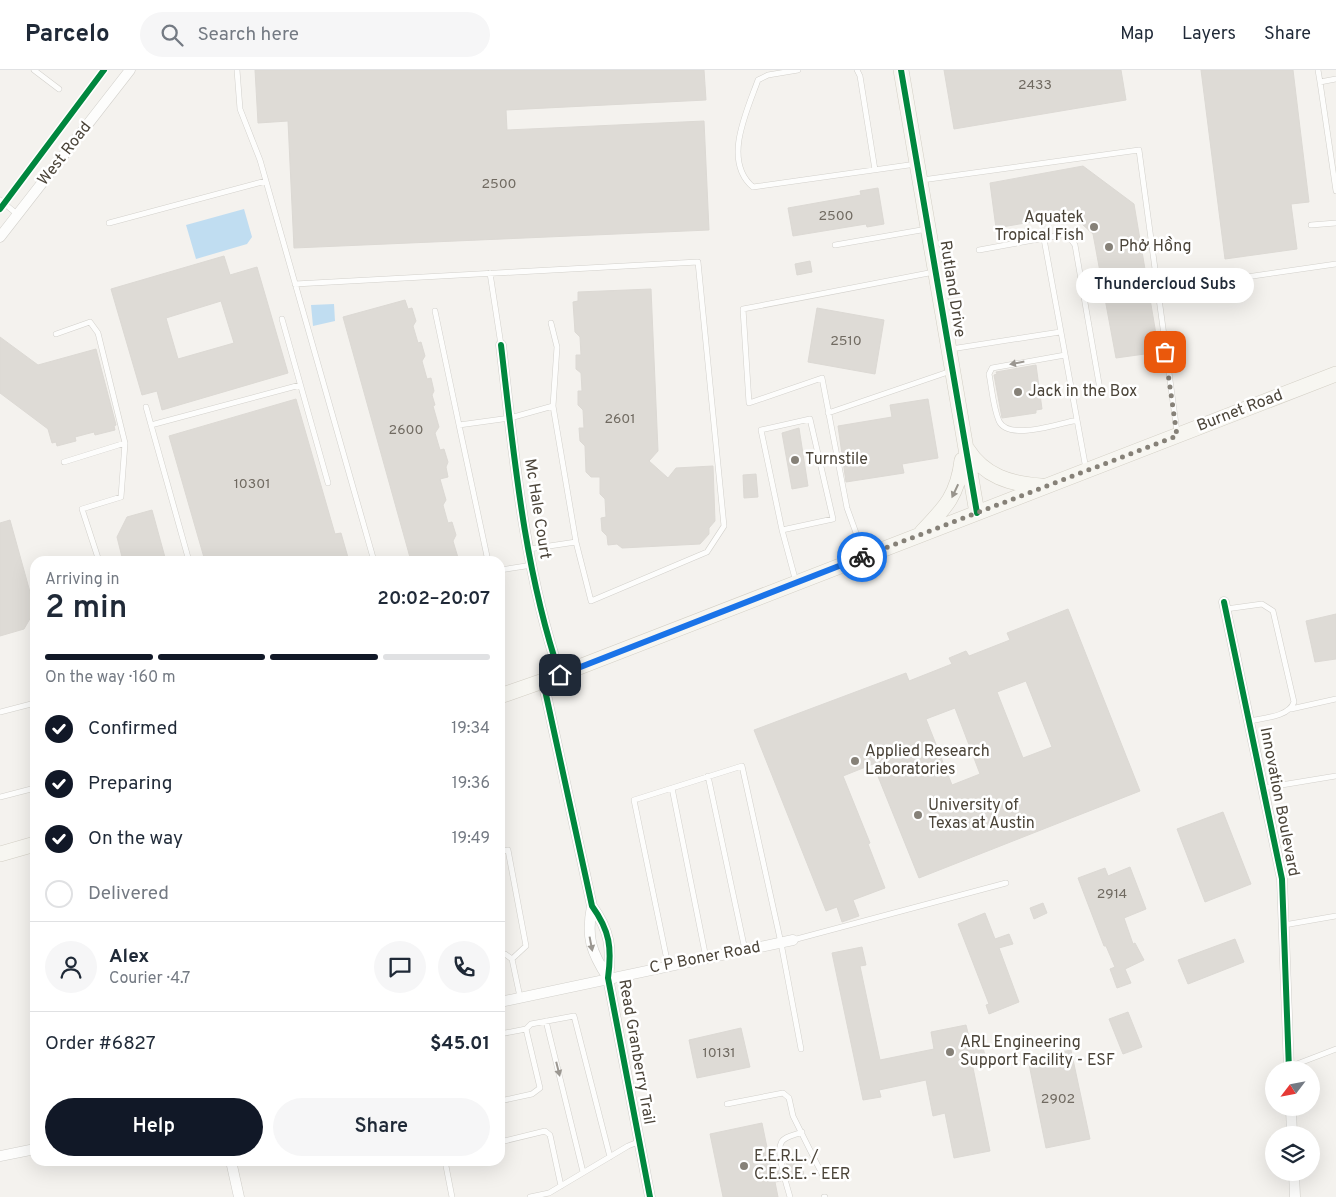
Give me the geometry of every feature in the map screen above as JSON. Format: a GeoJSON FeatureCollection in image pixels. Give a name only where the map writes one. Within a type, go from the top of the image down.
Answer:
{"type":"FeatureCollection","features":[{"type":"Feature","properties":{"kind":"main road","name":"Rutland Drive"},"geometry":{"type":"LineString","coordinates":[[901,70],[951,371],[977,512]]}},
{"type":"Feature","properties":{"kind":"main road","name":"Burnet Road"},"geometry":{"type":"LineString","coordinates":[[505,694],[560,675],[1336,374]]}},
{"type":"Feature","properties":{"kind":"main road"},"geometry":{"type":"LineString","coordinates":[[964,444],[978,464],[998,478],[1024,485],[1045,486]]}},
{"type":"Feature","properties":{"kind":"main road"},"geometry":{"type":"LineString","coordinates":[[920,535],[950,501],[956,490],[964,444]]}},
{"type":"Feature","properties":{"kind":"main road"},"geometry":{"type":"LineString","coordinates":[[0,854],[30,845]]}},
{"type":"Feature","properties":{"kind":"street","name":"West Road"},"geometry":{"type":"LineString","coordinates":[[0,237],[130,70]]}},
{"type":"Feature","properties":{"kind":"street","name":"Mc Hale Court"},"geometry":{"type":"LineString","coordinates":[[501,345],[520,506],[548,638],[560,675]]}},
{"type":"Feature","properties":{"kind":"street","name":"Innovation Boulevard"},"geometry":{"type":"LineString","coordinates":[[1225,606],[1282,879],[1289,1061]]}},
{"type":"Feature","properties":{"kind":"street","name":"Read Granberry Trail"},"geometry":{"type":"LineString","coordinates":[[543,681],[592,906],[588,927],[594,956],[608,978]]}},
{"type":"Feature","properties":{"kind":"street","name":"Read Granberry Trail"},"geometry":{"type":"LineString","coordinates":[[592,906],[605,923],[611,952],[608,978],[650,1197]]}},
{"type":"Feature","properties":{"kind":"street","name":"C P Boner Road"},"geometry":{"type":"LineString","coordinates":[[505,1001],[793,940]]}},
{"type":"Feature","properties":{"kind":"street"},"geometry":{"type":"LineString","coordinates":[[0,1156],[30,1149]]}},
{"type":"Feature","properties":{"kind":"street"},"geometry":{"type":"LineString","coordinates":[[232,1166],[239,1197]]}},
{"type":"Feature","properties":{"kind":"street"},"geometry":{"type":"LineString","coordinates":[[1294,1181],[1294,1197]]}},
{"type":"Feature","properties":{"kind":"lane"},"geometry":{"type":"LineString","coordinates":[[34,70],[59,90]]}},
{"type":"Feature","properties":{"kind":"lane"},"geometry":{"type":"LineString","coordinates":[[237,70],[240,109],[266,181],[373,556]]}},
{"type":"Feature","properties":{"kind":"lane"},"geometry":{"type":"LineString","coordinates":[[798,70],[768,75],[758,80],[741,123],[739,164],[743,178],[753,186],[916,164]]}},
{"type":"Feature","properties":{"kind":"lane"},"geometry":{"type":"LineString","coordinates":[[857,70],[860,76],[875,170]]}},
{"type":"Feature","properties":{"kind":"lane"},"geometry":{"type":"LineString","coordinates":[[1318,70],[1336,191]]}},
{"type":"Feature","properties":{"kind":"lane"},"geometry":{"type":"LineString","coordinates":[[1320,82],[1336,80]]}},
{"type":"Feature","properties":{"kind":"lane"},"geometry":{"type":"LineString","coordinates":[[920,180],[1139,150],[1177,436]]}},
{"type":"Feature","properties":{"kind":"lane"},"geometry":{"type":"LineString","coordinates":[[110,223],[266,181]]}},
{"type":"Feature","properties":{"kind":"lane"},"geometry":{"type":"LineString","coordinates":[[0,200],[17,214]]}},
{"type":"Feature","properties":{"kind":"lane"},"geometry":{"type":"LineString","coordinates":[[1311,224],[1336,223]]}},
{"type":"Feature","properties":{"kind":"lane"},"geometry":{"type":"LineString","coordinates":[[835,245],[928,229]]}},
{"type":"Feature","properties":{"kind":"lane"},"geometry":{"type":"LineString","coordinates":[[979,250],[1067,234],[1075,245],[1101,395]]}},
{"type":"Feature","properties":{"kind":"lane"},"geometry":{"type":"LineString","coordinates":[[1044,239],[1086,470]]}},
{"type":"Feature","properties":{"kind":"lane"},"geometry":{"type":"LineString","coordinates":[[295,284],[698,262],[724,526],[707,552],[591,600],[576,542],[553,406],[557,347],[551,323]]}},
{"type":"Feature","properties":{"kind":"lane"},"geometry":{"type":"LineString","coordinates":[[1204,283],[1336,264]]}},
{"type":"Feature","properties":{"kind":"lane"},"geometry":{"type":"LineString","coordinates":[[864,556],[847,508],[822,378],[749,403],[743,309],[935,272]]}},
{"type":"Feature","properties":{"kind":"lane","name":"Mc Hale Court"},"geometry":{"type":"LineString","coordinates":[[490,273],[501,345]]}},
{"type":"Feature","properties":{"kind":"lane"},"geometry":{"type":"LineString","coordinates":[[435,311],[487,556]]}},
{"type":"Feature","properties":{"kind":"lane"},"geometry":{"type":"LineString","coordinates":[[282,319],[328,483]]}},
{"type":"Feature","properties":{"kind":"lane"},"geometry":{"type":"LineString","coordinates":[[56,334],[90,322],[98,332],[125,443],[122,497],[82,509],[97,556]]}},
{"type":"Feature","properties":{"kind":"lane"},"geometry":{"type":"LineString","coordinates":[[948,349],[1060,332]]}},
{"type":"Feature","properties":{"kind":"lane"},"geometry":{"type":"LineString","coordinates":[[1065,355],[992,368],[989,374],[999,422],[1007,430],[1021,432],[1077,420]]}},
{"type":"Feature","properties":{"kind":"lane"},"geometry":{"type":"LineString","coordinates":[[828,413],[951,371]]}},
{"type":"Feature","properties":{"kind":"lane"},"geometry":{"type":"LineString","coordinates":[[151,426],[300,385]]}},
{"type":"Feature","properties":{"kind":"lane"},"geometry":{"type":"LineString","coordinates":[[459,425],[510,418],[553,406]]}},
{"type":"Feature","properties":{"kind":"lane"},"geometry":{"type":"LineString","coordinates":[[146,407],[188,556]]}},
{"type":"Feature","properties":{"kind":"lane"},"geometry":{"type":"LineString","coordinates":[[782,530],[833,519],[810,419],[761,430],[782,530],[796,583]]}},
{"type":"Feature","properties":{"kind":"lane"},"geometry":{"type":"LineString","coordinates":[[64,462],[125,443]]}},
{"type":"Feature","properties":{"kind":"lane"},"geometry":{"type":"LineString","coordinates":[[529,549],[576,542]]}},
{"type":"Feature","properties":{"kind":"lane"},"geometry":{"type":"LineString","coordinates":[[505,569],[532,565]]}},
{"type":"Feature","properties":{"kind":"lane"},"geometry":{"type":"LineString","coordinates":[[1225,606],[1262,604],[1273,612],[1294,702],[1292,709]]}},
{"type":"Feature","properties":{"kind":"lane"},"geometry":{"type":"LineString","coordinates":[[1249,721],[1336,699]]}},
{"type":"Feature","properties":{"kind":"lane"},"geometry":{"type":"LineString","coordinates":[[0,712],[30,704]]}},
{"type":"Feature","properties":{"kind":"lane"},"geometry":{"type":"LineString","coordinates":[[668,965],[634,800],[742,766],[781,942],[801,1049]]}},
{"type":"Feature","properties":{"kind":"lane"},"geometry":{"type":"LineString","coordinates":[[708,776],[744,950]]}},
{"type":"Feature","properties":{"kind":"lane"},"geometry":{"type":"LineString","coordinates":[[1263,788],[1336,776]]}},
{"type":"Feature","properties":{"kind":"lane"},"geometry":{"type":"LineString","coordinates":[[672,788],[706,958]]}},
{"type":"Feature","properties":{"kind":"lane"},"geometry":{"type":"LineString","coordinates":[[0,797],[30,789]]}},
{"type":"Feature","properties":{"kind":"lane"},"geometry":{"type":"LineString","coordinates":[[505,850],[508,850],[526,946],[512,959]]}},
{"type":"Feature","properties":{"kind":"lane"},"geometry":{"type":"LineString","coordinates":[[793,940],[1006,883]]}},
{"type":"Feature","properties":{"kind":"lane"},"geometry":{"type":"LineString","coordinates":[[1283,925],[1336,916]]}},
{"type":"Feature","properties":{"kind":"lane"},"geometry":{"type":"LineString","coordinates":[[505,954],[512,959],[520,997]]}},
{"type":"Feature","properties":{"kind":"lane"},"geometry":{"type":"LineString","coordinates":[[505,1033],[526,1029],[531,1024],[574,1016],[610,1157]]}},
{"type":"Feature","properties":{"kind":"lane"},"geometry":{"type":"LineString","coordinates":[[546,1021],[583,1172]]}},
{"type":"Feature","properties":{"kind":"lane"},"geometry":{"type":"LineString","coordinates":[[505,1100],[532,1094],[540,1088],[526,1029]]}},
{"type":"Feature","properties":{"kind":"lane"},"geometry":{"type":"LineString","coordinates":[[1306,1061],[1336,1049]]}},
{"type":"Feature","properties":{"kind":"lane"},"geometry":{"type":"LineString","coordinates":[[728,1104],[783,1093],[789,1098],[793,1116],[823,1176]]}},
{"type":"Feature","properties":{"kind":"lane"},"geometry":{"type":"LineString","coordinates":[[505,1141],[545,1131],[550,1135],[561,1186]]}},
{"type":"Feature","properties":{"kind":"lane"},"geometry":{"type":"LineString","coordinates":[[790,1197],[780,1153],[780,1143],[785,1138],[802,1132]]}},
{"type":"Feature","properties":{"kind":"lane"},"geometry":{"type":"LineString","coordinates":[[530,1197],[549,1193],[638,1142]]}},
{"type":"Feature","properties":{"kind":"lane"},"geometry":{"type":"LineString","coordinates":[[446,1166],[452,1197]]}},
{"type":"Feature","properties":{"kind":"water"},"geometry":{"type":"Polygon","coordinates":[[[244,209],[252,237],[247,244],[196,259],[186,225],[244,209]]]}},
{"type":"Feature","properties":{"kind":"water"},"geometry":{"type":"Polygon","coordinates":[[[334,304],[335,321],[313,326],[311,305],[334,304]]]}},
{"type":"Feature","properties":{"kind":"building"},"geometry":{"type":"Polygon","coordinates":[[[255,70],[704,70],[706,100],[506,110],[507,130],[704,121],[709,230],[294,248],[288,121],[258,123],[255,70]]]}},
{"type":"Feature","properties":{"kind":"building"},"geometry":{"type":"Polygon","coordinates":[[[944,70],[1121,70],[1126,100],[954,129],[944,70]]]}},
{"type":"Feature","properties":{"kind":"building"},"geometry":{"type":"Polygon","coordinates":[[[1201,70],[1293,70],[1309,202],[1291,204],[1297,249],[1225,259],[1201,70]]]}},
{"type":"Feature","properties":{"kind":"building"},"geometry":{"type":"Polygon","coordinates":[[[1083,166],[1134,204],[1159,352],[1116,358],[1093,234],[1072,215],[996,228],[990,183],[1083,166]]]}},
{"type":"Feature","properties":{"kind":"building"},"geometry":{"type":"Polygon","coordinates":[[[878,188],[884,224],[867,227],[866,224],[793,236],[788,208],[861,195],[860,191],[878,188]]]}},
{"type":"Feature","properties":{"kind":"building"},"geometry":{"type":"Polygon","coordinates":[[[224,256],[230,275],[257,267],[288,373],[162,410],[157,391],[142,395],[111,289],[224,256]],[[221,301],[166,318],[178,359],[234,343],[221,301]]]}},
{"type":"Feature","properties":{"kind":"building"},"geometry":{"type":"Polygon","coordinates":[[[810,261],[812,272],[797,275],[795,264],[810,261]]]}},
{"type":"Feature","properties":{"kind":"building"},"geometry":{"type":"Polygon","coordinates":[[[651,289],[658,451],[649,461],[668,478],[676,468],[713,466],[715,521],[709,528],[709,534],[700,544],[622,548],[617,544],[608,545],[607,536],[602,531],[601,518],[606,517],[605,499],[600,494],[600,477],[591,477],[586,472],[585,446],[580,441],[579,428],[584,428],[583,410],[578,405],[578,391],[582,391],[581,373],[576,369],[576,355],[581,355],[580,337],[575,332],[573,302],[578,301],[578,292],[651,289]]]}},
{"type":"Feature","properties":{"kind":"building"},"geometry":{"type":"Polygon","coordinates":[[[405,300],[408,309],[412,308],[416,321],[413,326],[418,343],[421,342],[425,356],[422,361],[427,379],[431,378],[434,391],[432,395],[435,405],[433,406],[439,427],[435,433],[440,450],[444,449],[448,462],[446,467],[448,477],[440,479],[446,500],[443,505],[448,523],[452,522],[456,535],[453,541],[458,556],[410,556],[343,317],[405,300]]]}},
{"type":"Feature","properties":{"kind":"building"},"geometry":{"type":"Polygon","coordinates":[[[817,308],[884,320],[875,374],[808,362],[817,308]]]}},
{"type":"Feature","properties":{"kind":"building"},"geometry":{"type":"Polygon","coordinates":[[[0,337],[38,365],[96,349],[116,425],[114,426],[115,430],[95,435],[94,432],[75,437],[76,441],[57,446],[56,442],[52,443],[48,429],[0,393],[0,337]]]}},
{"type":"Feature","properties":{"kind":"building","name":"Jack in the Box"},"geometry":{"type":"Polygon","coordinates":[[[1036,365],[1042,409],[1036,410],[1036,413],[1002,418],[994,375],[997,374],[996,372],[1036,365]]]}},
{"type":"Feature","properties":{"kind":"building"},"geometry":{"type":"Polygon","coordinates":[[[296,399],[335,534],[341,533],[348,556],[204,556],[169,436],[296,399]]]}},
{"type":"Feature","properties":{"kind":"building"},"geometry":{"type":"Polygon","coordinates":[[[928,399],[938,458],[902,464],[904,473],[846,482],[838,426],[892,417],[890,405],[928,399]]]}},
{"type":"Feature","properties":{"kind":"building","name":"Turnstile"},"geometry":{"type":"Polygon","coordinates":[[[799,428],[808,486],[792,489],[782,433],[799,428]]]}},
{"type":"Feature","properties":{"kind":"building"},"geometry":{"type":"Polygon","coordinates":[[[756,474],[758,497],[744,498],[743,475],[756,474]]]}},
{"type":"Feature","properties":{"kind":"building"},"geometry":{"type":"Polygon","coordinates":[[[152,510],[165,556],[122,556],[117,537],[127,517],[152,510]]]}},
{"type":"Feature","properties":{"kind":"building"},"geometry":{"type":"Polygon","coordinates":[[[10,520],[30,592],[30,619],[24,629],[0,636],[0,523],[10,520]]]}},
{"type":"Feature","properties":{"kind":"building","name":"Applied Research Laboratories"},"geometry":{"type":"Polygon","coordinates":[[[1068,609],[1140,791],[919,878],[873,764],[843,776],[870,843],[868,844],[885,888],[853,900],[859,916],[842,922],[837,907],[826,911],[754,730],[906,673],[909,681],[952,664],[949,658],[966,651],[969,656],[1010,640],[1007,633],[1068,609]],[[1026,681],[997,692],[1023,758],[1052,747],[1026,681]],[[955,708],[926,719],[952,785],[980,774],[955,708]]]}},
{"type":"Feature","properties":{"kind":"building"},"geometry":{"type":"Polygon","coordinates":[[[1336,614],[1336,659],[1315,662],[1306,621],[1336,614]]]}},
{"type":"Feature","properties":{"kind":"building"},"geometry":{"type":"Polygon","coordinates":[[[1223,812],[1251,884],[1205,902],[1177,829],[1223,812]]]}},
{"type":"Feature","properties":{"kind":"building"},"geometry":{"type":"Polygon","coordinates":[[[1130,867],[1146,909],[1124,918],[1133,944],[1135,943],[1144,960],[1125,969],[1131,983],[1117,988],[1110,969],[1115,967],[1106,946],[1104,946],[1078,878],[1105,868],[1108,876],[1130,867]]]}},
{"type":"Feature","properties":{"kind":"building"},"geometry":{"type":"Polygon","coordinates":[[[1043,903],[1047,913],[1034,919],[1030,908],[1043,903]]]}},
{"type":"Feature","properties":{"kind":"building"},"geometry":{"type":"Polygon","coordinates":[[[985,913],[995,939],[1009,934],[1013,944],[999,948],[1019,1002],[989,1014],[986,1005],[989,1004],[958,924],[985,913]]]}},
{"type":"Feature","properties":{"kind":"building"},"geometry":{"type":"Polygon","coordinates":[[[1235,939],[1244,962],[1188,984],[1178,960],[1235,939]]]}},
{"type":"Feature","properties":{"kind":"building","name":"ARL Engineering Support Facility - ESF"},"geometry":{"type":"Polygon","coordinates":[[[862,947],[866,965],[860,966],[880,1060],[934,1049],[931,1032],[966,1025],[970,1041],[981,1038],[985,1056],[971,1058],[990,1151],[954,1158],[945,1113],[933,1116],[926,1080],[879,1090],[881,1097],[863,1100],[832,953],[862,947]]]}},
{"type":"Feature","properties":{"kind":"building"},"geometry":{"type":"Polygon","coordinates":[[[1128,1012],[1142,1047],[1123,1054],[1109,1019],[1128,1012]]]}},
{"type":"Feature","properties":{"kind":"building"},"geometry":{"type":"Polygon","coordinates":[[[741,1028],[750,1067],[697,1078],[689,1040],[741,1028]]]}},
{"type":"Feature","properties":{"kind":"building"},"geometry":{"type":"Polygon","coordinates":[[[1071,1050],[1090,1139],[1046,1148],[1028,1059],[1071,1050]]]}},
{"type":"Feature","properties":{"kind":"building","name":"E.E.R.L. / C.E.S.E. - EER"},"geometry":{"type":"Polygon","coordinates":[[[762,1123],[771,1167],[777,1166],[781,1181],[775,1182],[778,1197],[723,1197],[710,1134],[762,1123]]]}},
{"type":"Feature","properties":{"kind":"building"},"geometry":{"type":"Polygon","coordinates":[[[801,1160],[804,1176],[789,1179],[786,1164],[801,1160]]]}},
{"type":"Feature","properties":{"kind":"cycle path"},"geometry":{"type":"LineString","coordinates":[[0,209],[104,70]]}},
{"type":"Feature","properties":{"kind":"cycle path"},"geometry":{"type":"LineString","coordinates":[[901,70],[977,513]]}},
{"type":"Feature","properties":{"kind":"cycle path"},"geometry":{"type":"LineString","coordinates":[[501,345],[516,470],[529,553],[537,594],[560,675]]}},
{"type":"Feature","properties":{"kind":"cycle path"},"geometry":{"type":"LineString","coordinates":[[1224,602],[1282,879],[1289,1061]]}},
{"type":"Feature","properties":{"kind":"cycle path"},"geometry":{"type":"LineString","coordinates":[[543,681],[592,906],[603,924],[608,940],[610,958],[608,978],[650,1197]]}},
{"type":"Feature","properties":{"kind":"way so far"},"geometry":{"type":"LineString","coordinates":[[862,557],[1177,436],[1165,352]]}},
{"type":"Feature","properties":{"kind":"place","name":"Aquatek Tropical Fish"},"geometry":{"type":"Point","coordinates":[1094,227]}},
{"type":"Feature","properties":{"kind":"place","name":"Phở Hồng"},"geometry":{"type":"Point","coordinates":[1109,247]}},
{"type":"Feature","properties":{"kind":"place","name":"Thundercloud Subs"},"geometry":{"type":"Point","coordinates":[1165,352]}},
{"type":"Feature","properties":{"kind":"place","name":"Jack in the Box"},"geometry":{"type":"Point","coordinates":[1018,392]}},
{"type":"Feature","properties":{"kind":"place","name":"Turnstile"},"geometry":{"type":"Point","coordinates":[795,460]}},
{"type":"Feature","properties":{"kind":"place","name":"Applied Research Laboratories"},"geometry":{"type":"Point","coordinates":[855,761]}},
{"type":"Feature","properties":{"kind":"place","name":"University of Texas at Austin"},"geometry":{"type":"Point","coordinates":[918,815]}},
{"type":"Feature","properties":{"kind":"place","name":"ARL Engineering Support Facility - ESF"},"geometry":{"type":"Point","coordinates":[950,1052]}},
{"type":"Feature","properties":{"kind":"place","name":"E.E.R.L. / C.E.S.E. - EER"},"geometry":{"type":"Point","coordinates":[744,1166]}},
{"type":"Feature","properties":{"kind":"route"},"geometry":{"type":"LineString","coordinates":[[560,675],[862,557]]}}]}
